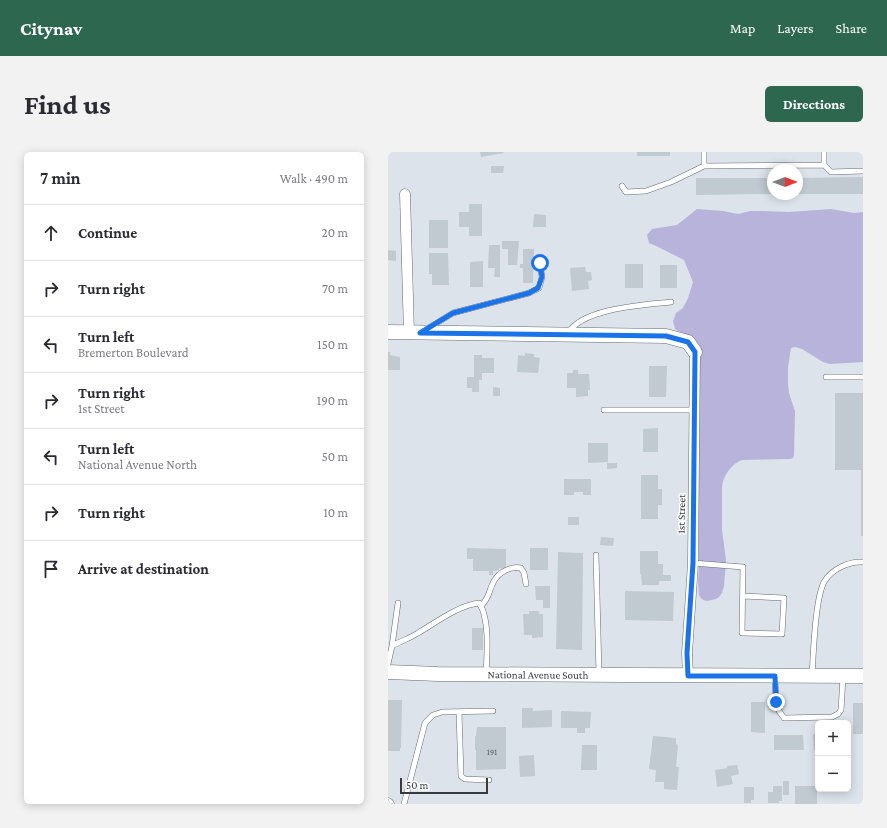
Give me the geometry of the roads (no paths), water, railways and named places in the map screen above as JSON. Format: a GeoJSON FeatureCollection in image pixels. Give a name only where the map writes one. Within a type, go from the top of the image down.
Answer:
{"type":"FeatureCollection","features":[{"type":"Feature","properties":{"kind":"main road"},"geometry":{"type":"LineString","coordinates":[[388,332],[666,336],[688,342],[695,352]]}},
{"type":"Feature","properties":{"kind":"main road","name":"National Avenue South"},"geometry":{"type":"LineString","coordinates":[[388,672],[688,676],[863,676]]}},
{"type":"Feature","properties":{"kind":"street"},"geometry":{"type":"LineString","coordinates":[[405,194],[414,333]]}},
{"type":"Feature","properties":{"kind":"street","name":"1st Street"},"geometry":{"type":"LineString","coordinates":[[688,676],[687,653],[693,563],[695,352]]}},
{"type":"Feature","properties":{"kind":"lane"},"geometry":{"type":"LineString","coordinates":[[704,152],[704,166]]}},
{"type":"Feature","properties":{"kind":"lane"},"geometry":{"type":"LineString","coordinates":[[824,152],[824,165],[831,172],[863,171]]}},
{"type":"Feature","properties":{"kind":"lane"},"geometry":{"type":"LineString","coordinates":[[622,186],[626,192],[646,191],[671,182],[704,166],[824,165]]}},
{"type":"Feature","properties":{"kind":"lane"},"geometry":{"type":"LineString","coordinates":[[414,333],[453,313],[529,293],[538,288],[542,277],[540,263]]}},
{"type":"Feature","properties":{"kind":"lane"},"geometry":{"type":"LineString","coordinates":[[566,335],[578,322],[597,314],[610,310],[671,302]]}},
{"type":"Feature","properties":{"kind":"lane"},"geometry":{"type":"LineString","coordinates":[[826,378],[863,377]]}},
{"type":"Feature","properties":{"kind":"lane"},"geometry":{"type":"LineString","coordinates":[[604,410],[695,410]]}},
{"type":"Feature","properties":{"kind":"lane"},"geometry":{"type":"LineString","coordinates":[[596,555],[599,675]]}},
{"type":"Feature","properties":{"kind":"lane"},"geometry":{"type":"LineString","coordinates":[[812,676],[817,605],[823,584],[828,576],[837,569],[847,564],[863,562]]}},
{"type":"Feature","properties":{"kind":"lane"},"geometry":{"type":"LineString","coordinates":[[693,563],[743,567],[742,633],[782,634],[784,598],[743,596]]}},
{"type":"Feature","properties":{"kind":"lane"},"geometry":{"type":"LineString","coordinates":[[481,606],[487,601],[494,582],[498,576],[506,570],[516,567],[521,568],[524,573],[526,584]]}},
{"type":"Feature","properties":{"kind":"lane"},"geometry":{"type":"LineString","coordinates":[[388,664],[398,603]]}},
{"type":"Feature","properties":{"kind":"lane"},"geometry":{"type":"LineString","coordinates":[[392,646],[417,634],[440,619],[472,604],[479,603],[485,620],[487,638],[486,674]]}},
{"type":"Feature","properties":{"kind":"lane"},"geometry":{"type":"LineString","coordinates":[[775,676],[776,702],[778,711],[784,718],[832,717],[838,714],[841,710],[843,676]]}},
{"type":"Feature","properties":{"kind":"lane"},"geometry":{"type":"LineString","coordinates":[[404,804],[425,722],[433,715],[442,712],[493,711]]}},
{"type":"Feature","properties":{"kind":"lane"},"geometry":{"type":"LineString","coordinates":[[459,712],[461,776],[465,779],[490,780]]}}]}
